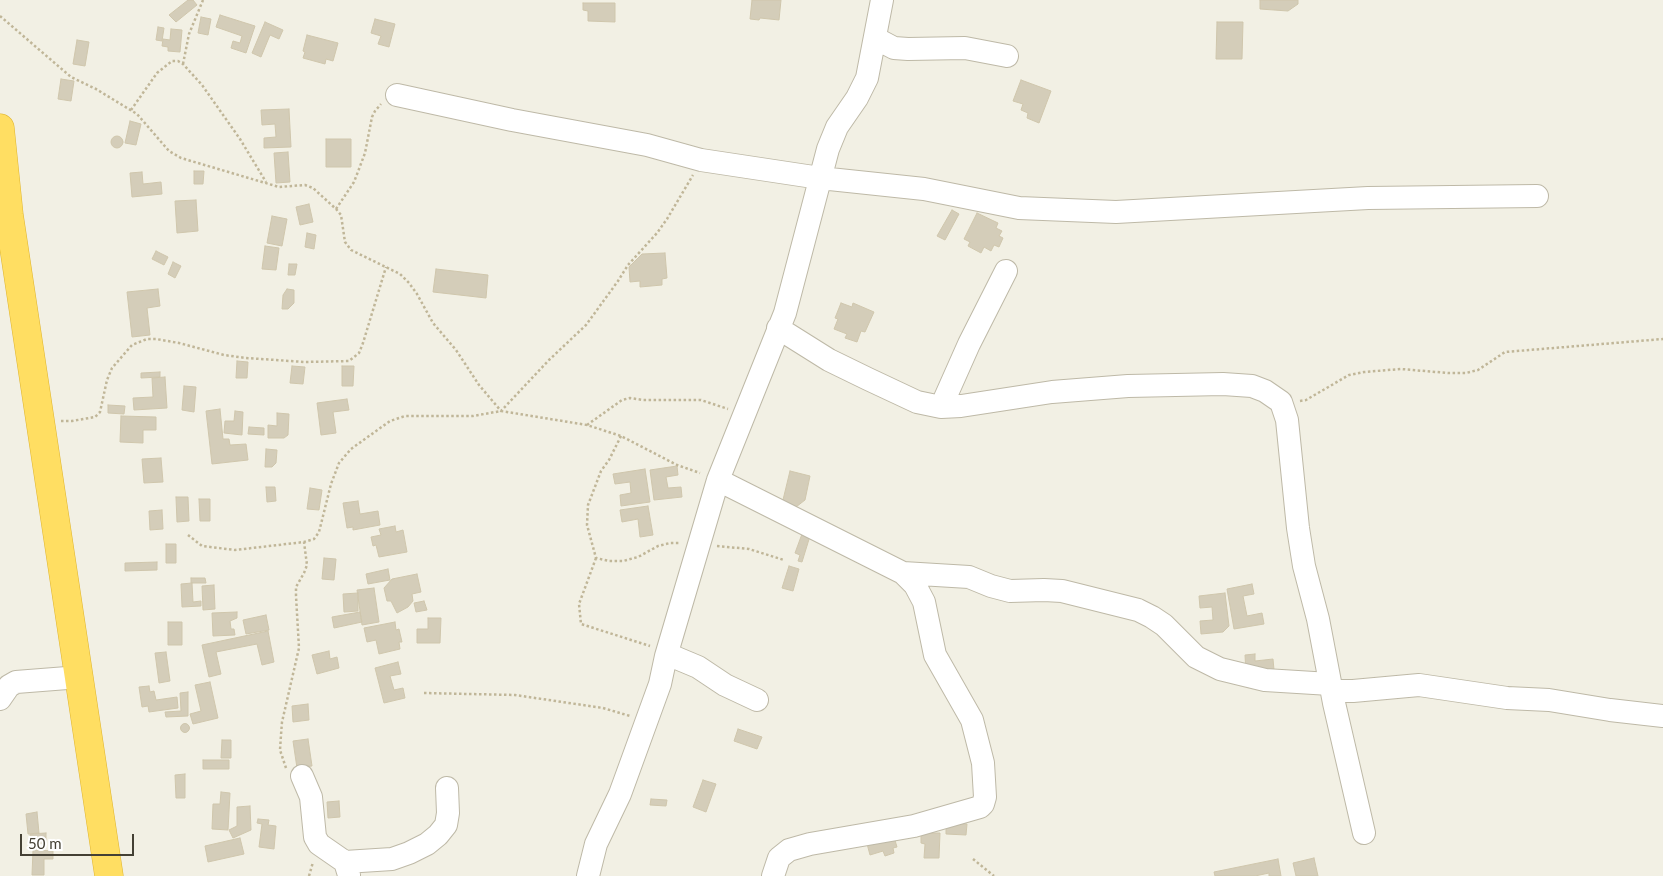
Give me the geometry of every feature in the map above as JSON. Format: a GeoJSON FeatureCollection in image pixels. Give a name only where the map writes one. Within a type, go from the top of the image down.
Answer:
{"type":"FeatureCollection","features":[{"type":"Feature","properties":{"kind":"highway"},"geometry":{"type":"LineString","coordinates":[[0,128],[10,215],[109,876]]}},
{"type":"Feature","properties":{"kind":"street"},"geometry":{"type":"LineString","coordinates":[[588,876],[596,844],[620,794],[660,684],[718,480],[785,313],[828,149],[837,126],[867,78],[882,0]]}},
{"type":"Feature","properties":{"kind":"street"},"geometry":{"type":"LineString","coordinates":[[875,38],[894,48],[965,48],[1007,56]]}},
{"type":"Feature","properties":{"kind":"street"},"geometry":{"type":"LineString","coordinates":[[398,95],[512,120],[646,145],[701,160],[820,178],[924,189],[1019,208],[1116,212],[1368,198],[1537,196]]}},
{"type":"Feature","properties":{"kind":"street"},"geometry":{"type":"LineString","coordinates":[[941,407],[969,344],[1006,271]]}},
{"type":"Feature","properties":{"kind":"street"},"geometry":{"type":"LineString","coordinates":[[778,328],[829,360],[868,379],[917,402],[941,407],[961,406],[1052,392],[1128,386],[1223,384],[1252,386],[1265,391],[1281,402],[1287,420],[1298,528],[1304,566],[1318,619],[1331,688],[1364,833]]}},
{"type":"Feature","properties":{"kind":"street"},"geometry":{"type":"LineString","coordinates":[[718,480],[903,573],[915,585],[924,602],[935,655],[972,720],[983,763],[985,797],[980,808],[914,826],[810,844],[789,850],[779,858],[773,876]]}},
{"type":"Feature","properties":{"kind":"street"},"geometry":{"type":"LineString","coordinates":[[903,573],[969,578],[1010,591],[1062,591],[1138,610],[1164,625],[1196,658],[1220,669],[1265,680],[1353,691],[1418,685],[1498,697],[1549,700],[1663,716]]}},
{"type":"Feature","properties":{"kind":"street"},"geometry":{"type":"LineString","coordinates":[[667,655],[698,667],[725,685],[757,700]]}},
{"type":"Feature","properties":{"kind":"street"},"geometry":{"type":"LineString","coordinates":[[0,699],[9,686],[16,682],[80,677]]}},
{"type":"Feature","properties":{"kind":"street"},"geometry":{"type":"LineString","coordinates":[[302,776],[311,797],[315,837],[318,844],[347,869],[410,854],[427,844],[446,825],[448,813],[447,788]]}},
{"type":"Feature","properties":{"kind":"path"},"geometry":{"type":"LineString","coordinates":[[183,64],[189,34],[203,0]]}},
{"type":"Feature","properties":{"kind":"path"},"geometry":{"type":"LineString","coordinates":[[0,16],[71,77],[96,89],[137,114],[170,150],[181,158],[279,187],[305,186],[313,188],[341,215],[345,242],[351,250],[400,274],[409,283],[433,323],[456,350],[479,385],[501,411]]}},
{"type":"Feature","properties":{"kind":"path"},"geometry":{"type":"LineString","coordinates":[[131,110],[157,73],[166,64],[178,61],[202,85],[222,112],[267,183]]}},
{"type":"Feature","properties":{"kind":"path"},"geometry":{"type":"LineString","coordinates":[[336,209],[354,182],[365,153],[375,111],[380,104],[398,95]]}},
{"type":"Feature","properties":{"kind":"path"},"geometry":{"type":"LineString","coordinates":[[501,411],[549,360],[586,325],[628,264],[668,219],[701,160]]}},
{"type":"Feature","properties":{"kind":"path"},"geometry":{"type":"LineString","coordinates":[[41,419],[72,422],[95,417],[100,412],[107,380],[112,368],[132,345],[147,339],[168,341],[224,355],[246,358],[305,362],[349,361],[359,353],[363,343],[386,267]]}},
{"type":"Feature","properties":{"kind":"path"},"geometry":{"type":"LineString","coordinates":[[1281,402],[1306,400],[1349,375],[1364,372],[1401,369],[1466,373],[1478,370],[1504,352],[1663,339]]}},
{"type":"Feature","properties":{"kind":"path"},"geometry":{"type":"LineString","coordinates":[[587,425],[622,400],[630,398],[643,400],[701,400],[743,414]]}},
{"type":"Feature","properties":{"kind":"path"},"geometry":{"type":"LineString","coordinates":[[188,535],[202,546],[235,550],[304,542],[314,538],[319,532],[331,484],[339,463],[351,449],[390,421],[405,416],[473,416],[501,411],[587,425],[621,436],[677,465],[718,480]]}},
{"type":"Feature","properties":{"kind":"path"},"geometry":{"type":"LineString","coordinates":[[621,436],[601,471],[588,505],[587,525],[596,558],[579,604],[581,624],[651,646],[667,655]]}},
{"type":"Feature","properties":{"kind":"path"},"geometry":{"type":"LineString","coordinates":[[302,776],[287,771],[280,750],[282,722],[300,648],[296,587],[307,565],[304,542]]}},
{"type":"Feature","properties":{"kind":"path"},"geometry":{"type":"LineString","coordinates":[[596,558],[609,561],[623,561],[638,557],[658,546],[670,543],[749,549],[784,560]]}},
{"type":"Feature","properties":{"kind":"path"},"geometry":{"type":"LineString","coordinates":[[424,693],[515,695],[603,708],[647,721]]}},
{"type":"Feature","properties":{"kind":"path"},"geometry":{"type":"LineString","coordinates":[[973,859],[994,876]]}},
{"type":"Feature","properties":{"kind":"building"},"geometry":{"type":"Polygon","coordinates":[[[188,0],[193,0],[197,5],[176,22],[169,15],[188,0]]]}},
{"type":"Feature","properties":{"kind":"building"},"geometry":{"type":"Polygon","coordinates":[[[752,0],[781,0],[779,20],[750,19],[752,0]]]}},
{"type":"Feature","properties":{"kind":"building"},"geometry":{"type":"Polygon","coordinates":[[[1260,0],[1298,0],[1298,4],[1288,11],[1260,9],[1260,0]]]}},
{"type":"Feature","properties":{"kind":"building"},"geometry":{"type":"Polygon","coordinates":[[[583,3],[615,3],[615,22],[588,21],[588,11],[583,10],[583,3]]]}},
{"type":"Feature","properties":{"kind":"building"},"geometry":{"type":"Polygon","coordinates":[[[220,15],[255,26],[246,53],[231,48],[233,41],[240,43],[242,36],[216,27],[220,15]]]}},
{"type":"Feature","properties":{"kind":"building"},"geometry":{"type":"Polygon","coordinates":[[[201,17],[211,19],[208,35],[198,33],[201,17]]]}},
{"type":"Feature","properties":{"kind":"building"},"geometry":{"type":"Polygon","coordinates":[[[375,19],[395,24],[389,47],[378,44],[381,36],[371,33],[375,19]]]}},
{"type":"Feature","properties":{"kind":"building"},"geometry":{"type":"Polygon","coordinates":[[[265,22],[283,30],[279,39],[270,35],[261,57],[252,53],[265,22]]]}},
{"type":"Feature","properties":{"kind":"building"},"geometry":{"type":"Polygon","coordinates":[[[1217,22],[1243,22],[1242,59],[1216,59],[1217,22]]]}},
{"type":"Feature","properties":{"kind":"building"},"geometry":{"type":"Polygon","coordinates":[[[158,27],[164,28],[162,41],[156,40],[158,27]]]}},
{"type":"Feature","properties":{"kind":"building"},"geometry":{"type":"Polygon","coordinates":[[[171,29],[182,30],[180,52],[168,51],[168,47],[162,46],[163,39],[170,40],[171,29]]]}},
{"type":"Feature","properties":{"kind":"building"},"geometry":{"type":"Polygon","coordinates":[[[307,35],[338,43],[333,61],[326,59],[325,64],[303,58],[307,35]]]}},
{"type":"Feature","properties":{"kind":"building"},"geometry":{"type":"Polygon","coordinates":[[[77,40],[89,42],[85,66],[73,64],[77,40]]]}},
{"type":"Feature","properties":{"kind":"building"},"geometry":{"type":"Polygon","coordinates":[[[61,79],[74,81],[71,101],[58,99],[61,79]]]}},
{"type":"Feature","properties":{"kind":"building"},"geometry":{"type":"Polygon","coordinates":[[[1021,80],[1051,91],[1039,123],[1027,118],[1028,113],[1021,110],[1023,104],[1013,101],[1021,80]]]}},
{"type":"Feature","properties":{"kind":"building"},"geometry":{"type":"Polygon","coordinates":[[[289,109],[291,147],[264,148],[264,138],[276,137],[275,124],[262,125],[261,110],[289,109]]]}},
{"type":"Feature","properties":{"kind":"building"},"geometry":{"type":"Polygon","coordinates":[[[130,121],[141,124],[136,145],[125,143],[130,121]]]}},
{"type":"Feature","properties":{"kind":"building"},"geometry":{"type":"Polygon","coordinates":[[[115,136],[119,136],[123,142],[119,148],[115,148],[111,144],[111,140],[115,136]]]}},
{"type":"Feature","properties":{"kind":"building"},"geometry":{"type":"Polygon","coordinates":[[[326,139],[351,139],[351,167],[326,167],[326,139]]]}},
{"type":"Feature","properties":{"kind":"building"},"geometry":{"type":"Polygon","coordinates":[[[288,152],[290,182],[276,183],[274,153],[288,152]]]}},
{"type":"Feature","properties":{"kind":"building"},"geometry":{"type":"Polygon","coordinates":[[[194,171],[204,171],[203,184],[194,184],[194,171]]]}},
{"type":"Feature","properties":{"kind":"building"},"geometry":{"type":"Polygon","coordinates":[[[142,172],[143,184],[161,182],[162,194],[132,197],[130,173],[142,172]]]}},
{"type":"Feature","properties":{"kind":"building"},"geometry":{"type":"Polygon","coordinates":[[[196,200],[198,231],[177,233],[175,201],[196,200]]]}},
{"type":"Feature","properties":{"kind":"building"},"geometry":{"type":"Polygon","coordinates":[[[309,204],[313,222],[300,225],[296,207],[309,204]]]}},
{"type":"Feature","properties":{"kind":"building"},"geometry":{"type":"Polygon","coordinates":[[[952,210],[959,214],[945,240],[937,236],[952,210]]]}},
{"type":"Feature","properties":{"kind":"building"},"geometry":{"type":"Polygon","coordinates":[[[977,213],[998,223],[996,228],[1002,231],[999,236],[1003,238],[999,247],[994,245],[991,251],[984,247],[981,253],[968,246],[970,242],[964,239],[977,213]]]}},
{"type":"Feature","properties":{"kind":"building"},"geometry":{"type":"Polygon","coordinates":[[[272,216],[287,219],[282,246],[267,243],[272,216]]]}},
{"type":"Feature","properties":{"kind":"building"},"geometry":{"type":"Polygon","coordinates":[[[307,233],[316,235],[314,249],[305,247],[307,233]]]}},
{"type":"Feature","properties":{"kind":"building"},"geometry":{"type":"Polygon","coordinates":[[[265,246],[279,248],[276,270],[262,269],[265,246]]]}},
{"type":"Feature","properties":{"kind":"building"},"geometry":{"type":"Polygon","coordinates":[[[156,251],[168,257],[164,265],[152,259],[156,251]]]}},
{"type":"Feature","properties":{"kind":"building"},"geometry":{"type":"Polygon","coordinates":[[[665,253],[667,278],[662,279],[662,285],[640,287],[640,281],[630,282],[629,267],[642,254],[665,253]]]}},
{"type":"Feature","properties":{"kind":"building"},"geometry":{"type":"Polygon","coordinates":[[[173,262],[181,266],[175,278],[168,274],[173,262]]]}},
{"type":"Feature","properties":{"kind":"building"},"geometry":{"type":"Polygon","coordinates":[[[289,264],[297,264],[295,275],[288,275],[289,264]]]}},
{"type":"Feature","properties":{"kind":"building"},"geometry":{"type":"Polygon","coordinates":[[[436,269],[488,275],[486,298],[433,292],[436,269]]]}},
{"type":"Feature","properties":{"kind":"building"},"geometry":{"type":"Polygon","coordinates":[[[158,289],[160,306],[147,308],[150,335],[132,337],[127,292],[158,289]]]}},
{"type":"Feature","properties":{"kind":"building"},"geometry":{"type":"Polygon","coordinates":[[[287,289],[294,290],[294,303],[288,309],[282,309],[283,295],[287,289]]]}},
{"type":"Feature","properties":{"kind":"building"},"geometry":{"type":"Polygon","coordinates":[[[841,303],[852,307],[853,303],[874,312],[865,332],[861,331],[857,342],[845,338],[847,334],[834,329],[838,319],[835,318],[841,303]]]}},
{"type":"Feature","properties":{"kind":"building"},"geometry":{"type":"Polygon","coordinates":[[[237,361],[248,362],[247,378],[236,378],[237,361]]]}},
{"type":"Feature","properties":{"kind":"building"},"geometry":{"type":"Polygon","coordinates":[[[292,366],[305,367],[303,384],[290,383],[292,366]]]}},
{"type":"Feature","properties":{"kind":"building"},"geometry":{"type":"Polygon","coordinates":[[[342,366],[354,366],[353,386],[342,386],[342,366]]]}},
{"type":"Feature","properties":{"kind":"building"},"geometry":{"type":"Polygon","coordinates":[[[160,372],[160,377],[141,378],[141,373],[160,372]]]}},
{"type":"Feature","properties":{"kind":"building"},"geometry":{"type":"Polygon","coordinates":[[[165,377],[167,408],[134,410],[133,398],[153,397],[152,378],[165,377]]]}},
{"type":"Feature","properties":{"kind":"building"},"geometry":{"type":"Polygon","coordinates":[[[184,386],[196,387],[194,412],[182,410],[184,386]]]}},
{"type":"Feature","properties":{"kind":"building"},"geometry":{"type":"Polygon","coordinates":[[[347,399],[349,410],[333,412],[336,433],[321,435],[317,403],[347,399]]]}},
{"type":"Feature","properties":{"kind":"building"},"geometry":{"type":"Polygon","coordinates":[[[108,405],[125,406],[124,414],[108,413],[108,405]]]}},
{"type":"Feature","properties":{"kind":"building"},"geometry":{"type":"Polygon","coordinates":[[[220,409],[223,439],[229,439],[230,445],[246,444],[248,460],[212,464],[206,411],[220,409]]]}},
{"type":"Feature","properties":{"kind":"building"},"geometry":{"type":"Polygon","coordinates":[[[235,411],[243,412],[242,435],[224,433],[225,421],[234,421],[235,411]]]}},
{"type":"Feature","properties":{"kind":"building"},"geometry":{"type":"Polygon","coordinates":[[[277,413],[289,414],[288,435],[284,438],[268,438],[268,425],[277,426],[277,413]]]}},
{"type":"Feature","properties":{"kind":"building"},"geometry":{"type":"Polygon","coordinates":[[[121,416],[156,417],[156,430],[143,430],[143,443],[120,442],[121,416]]]}},
{"type":"Feature","properties":{"kind":"building"},"geometry":{"type":"Polygon","coordinates":[[[249,427],[264,428],[264,435],[248,434],[249,427]]]}},
{"type":"Feature","properties":{"kind":"building"},"geometry":{"type":"Polygon","coordinates":[[[266,449],[277,450],[276,463],[272,467],[265,467],[266,449]]]}},
{"type":"Feature","properties":{"kind":"building"},"geometry":{"type":"Polygon","coordinates":[[[161,458],[163,482],[144,483],[142,459],[161,458]]]}},
{"type":"Feature","properties":{"kind":"building"},"geometry":{"type":"Polygon","coordinates":[[[677,466],[678,475],[666,477],[668,488],[681,487],[682,497],[654,500],[650,470],[677,466]]]}},
{"type":"Feature","properties":{"kind":"building"},"geometry":{"type":"Polygon","coordinates":[[[645,469],[650,502],[621,506],[620,495],[631,493],[630,482],[615,484],[613,474],[645,469]]]}},
{"type":"Feature","properties":{"kind":"building"},"geometry":{"type":"Polygon","coordinates":[[[790,471],[810,476],[805,500],[796,507],[782,504],[790,471]]]}},
{"type":"Feature","properties":{"kind":"building"},"geometry":{"type":"Polygon","coordinates":[[[266,487],[275,487],[276,501],[267,502],[266,487]]]}},
{"type":"Feature","properties":{"kind":"building"},"geometry":{"type":"Polygon","coordinates":[[[310,488],[322,490],[319,510],[307,509],[310,488]]]}},
{"type":"Feature","properties":{"kind":"building"},"geometry":{"type":"Polygon","coordinates":[[[176,497],[188,497],[189,521],[177,522],[176,497]]]}},
{"type":"Feature","properties":{"kind":"building"},"geometry":{"type":"Polygon","coordinates":[[[199,499],[210,499],[210,521],[200,521],[199,499]]]}},
{"type":"Feature","properties":{"kind":"building"},"geometry":{"type":"Polygon","coordinates":[[[358,501],[360,514],[378,511],[380,525],[353,530],[353,527],[347,528],[343,503],[358,501]]]}},
{"type":"Feature","properties":{"kind":"building"},"geometry":{"type":"Polygon","coordinates":[[[648,506],[653,535],[640,537],[638,519],[622,522],[620,510],[648,506]]]}},
{"type":"Feature","properties":{"kind":"building"},"geometry":{"type":"Polygon","coordinates":[[[162,510],[163,529],[150,530],[149,511],[162,510]]]}},
{"type":"Feature","properties":{"kind":"building"},"geometry":{"type":"Polygon","coordinates":[[[395,526],[396,532],[403,530],[407,552],[379,557],[376,545],[373,546],[371,537],[381,535],[379,529],[395,526]]]}},
{"type":"Feature","properties":{"kind":"building"},"geometry":{"type":"Polygon","coordinates":[[[802,534],[810,536],[802,562],[798,561],[800,555],[795,553],[802,534]]]}},
{"type":"Feature","properties":{"kind":"building"},"geometry":{"type":"Polygon","coordinates":[[[166,544],[176,544],[176,563],[166,563],[166,544]]]}},
{"type":"Feature","properties":{"kind":"building"},"geometry":{"type":"Polygon","coordinates":[[[324,558],[336,559],[334,580],[322,579],[324,558]]]}},
{"type":"Feature","properties":{"kind":"building"},"geometry":{"type":"Polygon","coordinates":[[[157,562],[157,570],[125,571],[125,563],[157,562]]]}},
{"type":"Feature","properties":{"kind":"building"},"geometry":{"type":"Polygon","coordinates":[[[789,566],[799,569],[793,591],[782,588],[789,566]]]}},
{"type":"Feature","properties":{"kind":"building"},"geometry":{"type":"Polygon","coordinates":[[[388,569],[390,580],[368,584],[366,574],[388,569]]]}},
{"type":"Feature","properties":{"kind":"building"},"geometry":{"type":"Polygon","coordinates":[[[417,574],[421,592],[412,594],[413,601],[408,607],[397,613],[391,601],[387,601],[384,588],[392,579],[417,574]]]}},
{"type":"Feature","properties":{"kind":"building"},"geometry":{"type":"Polygon","coordinates":[[[191,578],[205,578],[206,583],[191,583],[191,578]]]}},
{"type":"Feature","properties":{"kind":"building"},"geometry":{"type":"Polygon","coordinates":[[[192,583],[193,602],[201,601],[201,606],[182,607],[181,584],[192,583]]]}},
{"type":"Feature","properties":{"kind":"building"},"geometry":{"type":"Polygon","coordinates":[[[1252,584],[1254,594],[1243,596],[1247,616],[1262,613],[1264,624],[1234,629],[1227,589],[1252,584]]]}},
{"type":"Feature","properties":{"kind":"building"},"geometry":{"type":"Polygon","coordinates":[[[214,585],[215,609],[203,610],[202,586],[214,585]]]}},
{"type":"Feature","properties":{"kind":"building"},"geometry":{"type":"Polygon","coordinates":[[[374,588],[379,622],[362,625],[357,590],[374,588]]]}},
{"type":"Feature","properties":{"kind":"building"},"geometry":{"type":"Polygon","coordinates":[[[358,593],[358,611],[344,612],[343,594],[358,593]]]}},
{"type":"Feature","properties":{"kind":"building"},"geometry":{"type":"Polygon","coordinates":[[[1225,593],[1229,626],[1223,632],[1201,634],[1200,621],[1213,620],[1212,607],[1200,608],[1199,596],[1225,593]]]}},
{"type":"Feature","properties":{"kind":"building"},"geometry":{"type":"Polygon","coordinates":[[[424,601],[427,610],[416,612],[414,603],[424,601]]]}},
{"type":"Feature","properties":{"kind":"building"},"geometry":{"type":"Polygon","coordinates":[[[237,612],[237,618],[230,621],[231,629],[234,629],[235,635],[213,636],[212,613],[237,612]]]}},
{"type":"Feature","properties":{"kind":"building"},"geometry":{"type":"Polygon","coordinates":[[[360,612],[362,622],[334,628],[332,617],[360,612]]]}},
{"type":"Feature","properties":{"kind":"building"},"geometry":{"type":"Polygon","coordinates":[[[266,615],[269,630],[246,634],[243,620],[266,615]]]}},
{"type":"Feature","properties":{"kind":"building"},"geometry":{"type":"Polygon","coordinates":[[[428,618],[441,618],[440,643],[417,643],[417,629],[428,629],[428,618]]]}},
{"type":"Feature","properties":{"kind":"building"},"geometry":{"type":"Polygon","coordinates":[[[168,622],[182,622],[182,645],[168,645],[168,622]]]}},
{"type":"Feature","properties":{"kind":"building"},"geometry":{"type":"Polygon","coordinates":[[[395,622],[396,630],[399,629],[402,642],[399,642],[400,649],[379,654],[376,640],[367,642],[364,628],[395,622]]]}},
{"type":"Feature","properties":{"kind":"building"},"geometry":{"type":"Polygon","coordinates":[[[268,631],[274,662],[262,665],[257,644],[216,652],[221,674],[209,677],[202,645],[268,631]]]}},
{"type":"Feature","properties":{"kind":"building"},"geometry":{"type":"Polygon","coordinates":[[[329,651],[330,659],[337,657],[339,668],[317,674],[312,655],[329,651]]]}},
{"type":"Feature","properties":{"kind":"building"},"geometry":{"type":"Polygon","coordinates":[[[166,652],[170,681],[159,683],[155,653],[166,652]]]}},
{"type":"Feature","properties":{"kind":"building"},"geometry":{"type":"Polygon","coordinates":[[[1255,654],[1255,661],[1273,659],[1274,670],[1246,673],[1245,655],[1255,654]]]}},
{"type":"Feature","properties":{"kind":"building"},"geometry":{"type":"Polygon","coordinates":[[[398,662],[401,674],[390,676],[394,690],[403,688],[405,698],[384,703],[375,668],[398,662]]]}},
{"type":"Feature","properties":{"kind":"building"},"geometry":{"type":"Polygon","coordinates":[[[210,682],[218,718],[193,724],[190,714],[201,711],[195,685],[210,682]]]}},
{"type":"Feature","properties":{"kind":"building"},"geometry":{"type":"Polygon","coordinates":[[[149,686],[150,692],[154,691],[156,700],[177,697],[178,708],[149,712],[148,706],[142,707],[139,687],[149,686]]]}},
{"type":"Feature","properties":{"kind":"building"},"geometry":{"type":"Polygon","coordinates":[[[188,692],[188,716],[166,717],[165,712],[181,711],[180,693],[188,692]]]}},
{"type":"Feature","properties":{"kind":"building"},"geometry":{"type":"Polygon","coordinates":[[[308,704],[309,720],[293,722],[292,706],[308,704]]]}},
{"type":"Feature","properties":{"kind":"building"},"geometry":{"type":"Polygon","coordinates":[[[185,723],[190,728],[185,733],[180,728],[185,723]]]}},
{"type":"Feature","properties":{"kind":"building"},"geometry":{"type":"Polygon","coordinates":[[[738,729],[762,737],[757,749],[734,741],[738,729]]]}},
{"type":"Feature","properties":{"kind":"building"},"geometry":{"type":"Polygon","coordinates":[[[308,739],[312,766],[297,768],[293,741],[308,739]]]}},
{"type":"Feature","properties":{"kind":"building"},"geometry":{"type":"Polygon","coordinates":[[[222,740],[231,740],[231,758],[221,758],[222,740]]]}},
{"type":"Feature","properties":{"kind":"building"},"geometry":{"type":"Polygon","coordinates":[[[203,760],[229,760],[229,769],[203,769],[203,760]]]}},
{"type":"Feature","properties":{"kind":"building"},"geometry":{"type":"Polygon","coordinates":[[[185,774],[185,798],[176,798],[175,775],[185,774]]]}},
{"type":"Feature","properties":{"kind":"building"},"geometry":{"type":"Polygon","coordinates":[[[703,780],[716,784],[706,812],[693,807],[703,780]]]}},
{"type":"Feature","properties":{"kind":"building"},"geometry":{"type":"Polygon","coordinates":[[[221,792],[230,793],[228,830],[212,829],[213,804],[220,804],[221,792]]]}},
{"type":"Feature","properties":{"kind":"building"},"geometry":{"type":"Polygon","coordinates":[[[651,799],[667,800],[666,806],[650,805],[651,799]]]}},
{"type":"Feature","properties":{"kind":"building"},"geometry":{"type":"Polygon","coordinates":[[[339,801],[340,817],[328,818],[327,802],[339,801]]]}},
{"type":"Feature","properties":{"kind":"building"},"geometry":{"type":"Polygon","coordinates":[[[250,806],[251,830],[233,838],[229,830],[237,826],[237,807],[250,806]]]}},
{"type":"Feature","properties":{"kind":"building"},"geometry":{"type":"Polygon","coordinates":[[[37,812],[39,833],[28,834],[26,814],[37,812]]]}},
{"type":"Feature","properties":{"kind":"building"},"geometry":{"type":"Polygon","coordinates":[[[258,819],[269,820],[268,825],[276,826],[274,849],[259,847],[262,824],[257,823],[258,819]]]}},
{"type":"Feature","properties":{"kind":"building"},"geometry":{"type":"Polygon","coordinates":[[[950,823],[967,824],[966,835],[946,834],[946,827],[950,823]]]}},
{"type":"Feature","properties":{"kind":"building"},"geometry":{"type":"Polygon","coordinates":[[[46,833],[46,843],[31,844],[30,834],[46,833]]]}},
{"type":"Feature","properties":{"kind":"building"},"geometry":{"type":"Polygon","coordinates":[[[921,833],[940,833],[939,858],[924,858],[925,844],[921,843],[921,833]]]}},
{"type":"Feature","properties":{"kind":"building"},"geometry":{"type":"Polygon","coordinates":[[[894,837],[897,847],[893,848],[894,853],[885,856],[883,851],[870,855],[866,840],[894,837]]]}},
{"type":"Feature","properties":{"kind":"building"},"geometry":{"type":"Polygon","coordinates":[[[240,838],[244,854],[208,862],[205,846],[240,838]]]}},
{"type":"Feature","properties":{"kind":"building"},"geometry":{"type":"Polygon","coordinates":[[[33,850],[53,851],[53,859],[44,859],[44,875],[32,875],[33,850]]]}},
{"type":"Feature","properties":{"kind":"building"},"geometry":{"type":"Polygon","coordinates":[[[1314,858],[1318,876],[1296,876],[1293,863],[1314,858]]]}},
{"type":"Feature","properties":{"kind":"building"},"geometry":{"type":"Polygon","coordinates":[[[1278,859],[1281,876],[1269,876],[1269,873],[1255,876],[1215,876],[1214,872],[1278,859]]]}}]}
